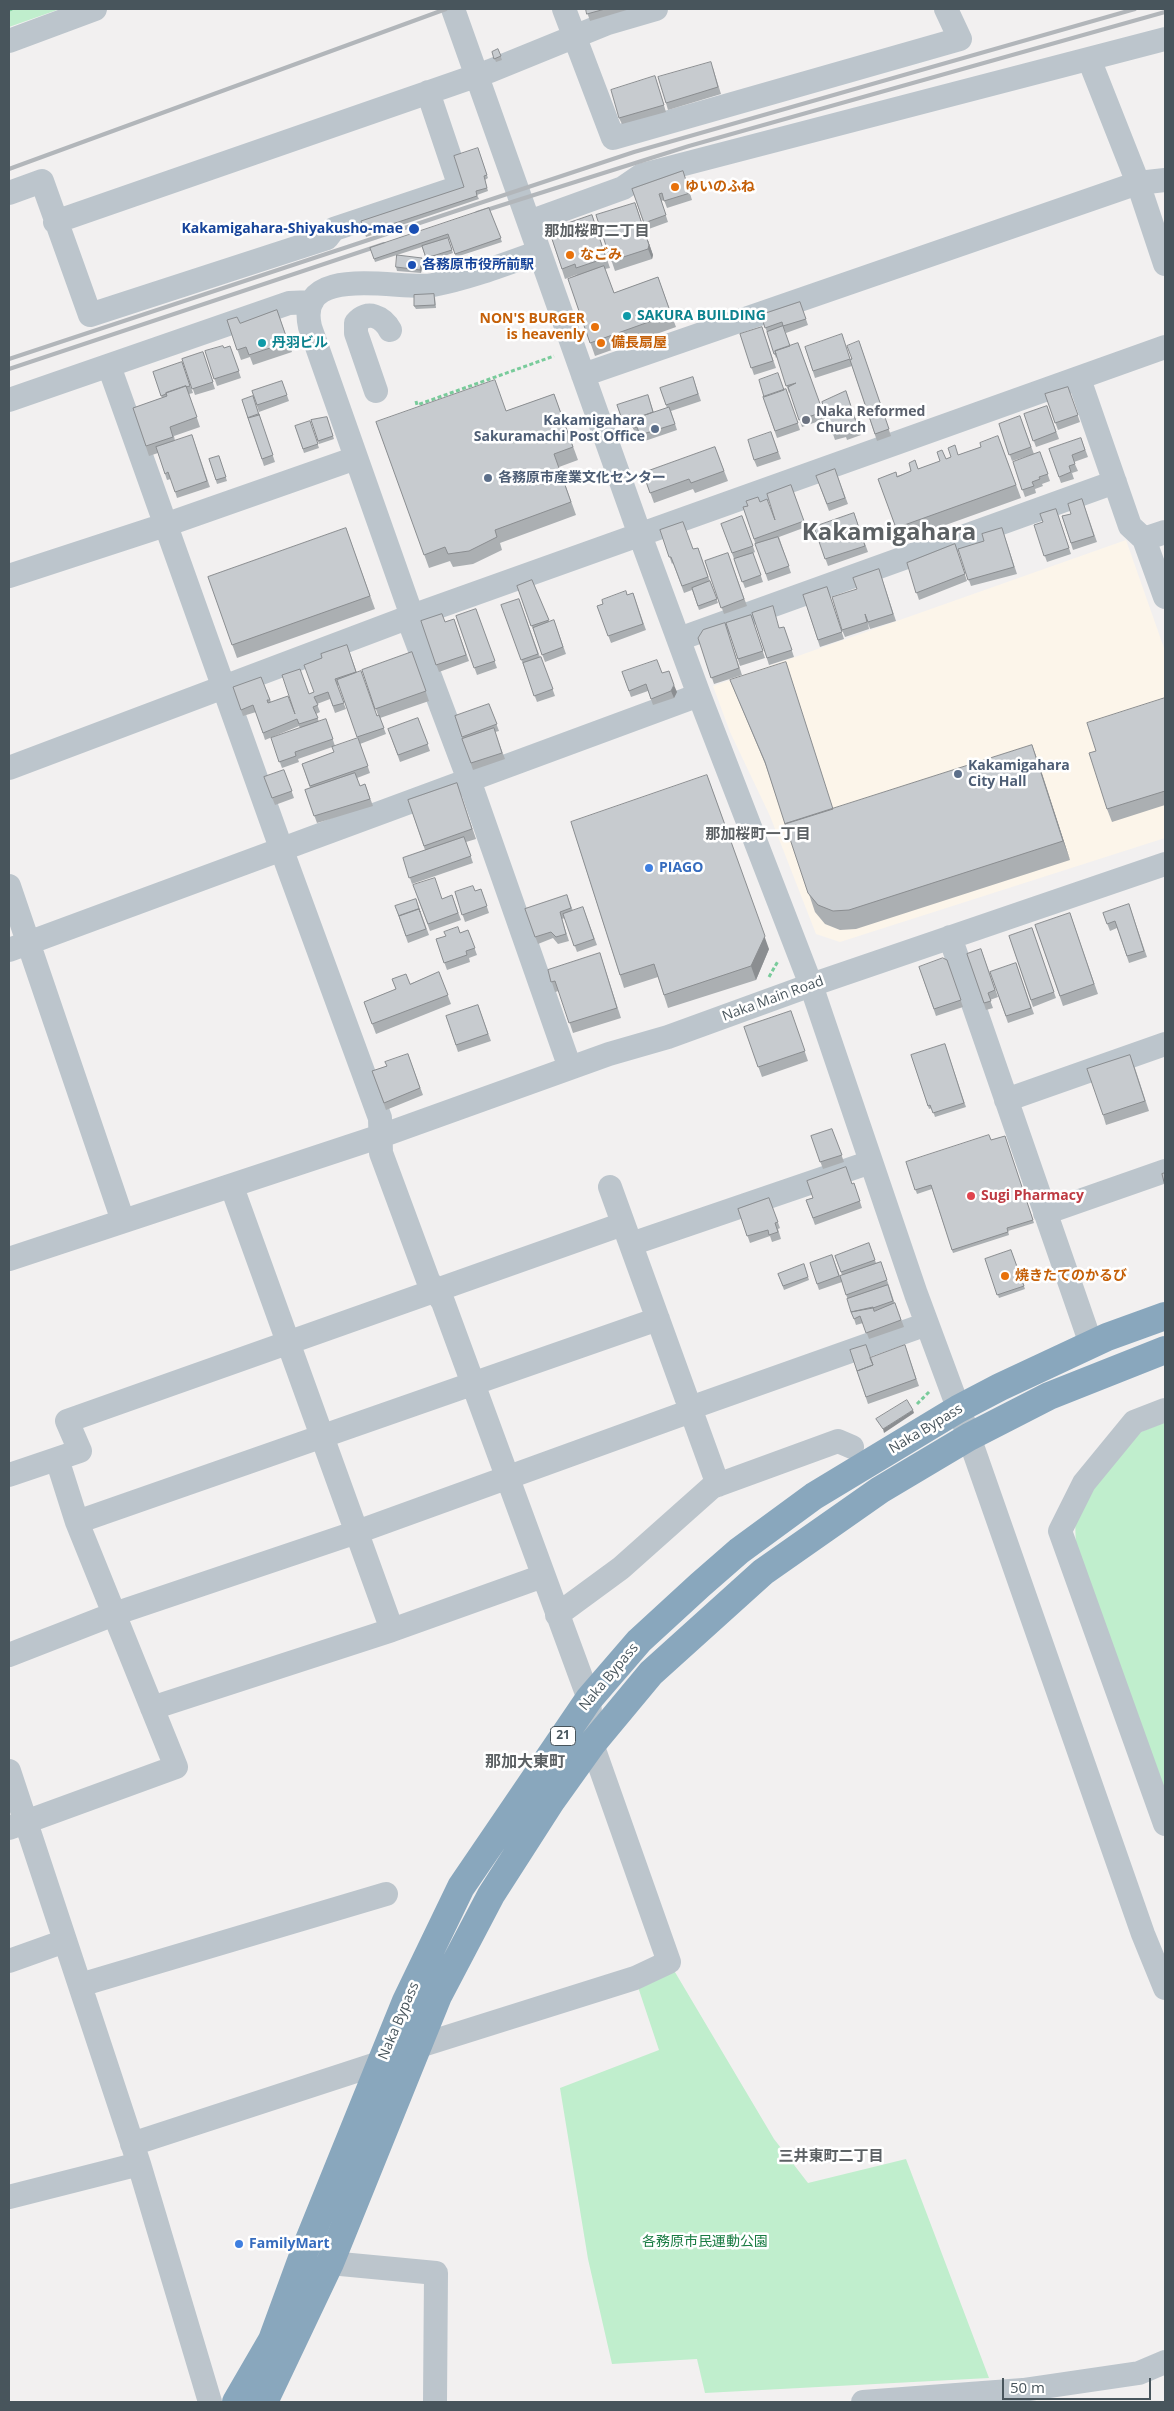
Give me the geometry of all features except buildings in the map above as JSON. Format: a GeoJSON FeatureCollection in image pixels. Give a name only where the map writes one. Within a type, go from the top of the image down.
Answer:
{"type":"FeatureCollection","features":[{"type":"Feature","properties":{"kind":"highway","name":"Naka Bypass"},"geometry":{"type":"LineString","coordinates":[[236,2402],[272,2340],[308,2242],[406,2001],[461,1887],[589,1699],[639,1641],[739,1552],[814,1496],[958,1409],[1091,1344],[1165,1316]]}},
{"type":"Feature","properties":{"kind":"highway","name":"Naka Bypass"},"geometry":{"type":"LineString","coordinates":[[264,2402],[330,2263],[438,1996],[491,1896],[552,1800],[592,1744],[651,1673],[763,1572],[880,1490],[969,1437],[1049,1396],[1165,1350]]}},
{"type":"Feature","properties":{"kind":"street"},"geometry":{"type":"LineString","coordinates":[[9,41],[96,9]]}},
{"type":"Feature","properties":{"kind":"street"},"geometry":{"type":"LineString","coordinates":[[453,9],[640,535],[699,695],[811,985],[927,1324],[969,1437],[1143,1934],[1165,1988]]}},
{"type":"Feature","properties":{"kind":"street"},"geometry":{"type":"LineString","coordinates":[[564,9],[613,138],[960,39],[946,9]]}},
{"type":"Feature","properties":{"kind":"street"},"geometry":{"type":"LineString","coordinates":[[55,222],[477,75],[608,23],[656,9]]}},
{"type":"Feature","properties":{"kind":"street"},"geometry":{"type":"LineString","coordinates":[[529,222],[623,188],[642,175],[1165,39]]}},
{"type":"Feature","properties":{"kind":"street"},"geometry":{"type":"LineString","coordinates":[[1089,59],[1138,183],[1165,264]]}},
{"type":"Feature","properties":{"kind":"street"},"geometry":{"type":"LineString","coordinates":[[9,193],[42,181],[55,222],[90,315],[326,238],[334,229],[460,187],[428,92]]}},
{"type":"Feature","properties":{"kind":"street"},"geometry":{"type":"LineString","coordinates":[[583,375],[1138,183],[1165,180]]}},
{"type":"Feature","properties":{"kind":"street"},"geometry":{"type":"LineString","coordinates":[[539,252],[431,286],[372,282],[341,285],[319,294],[312,302],[308,312],[310,327],[410,617],[570,1068]]}},
{"type":"Feature","properties":{"kind":"street"},"geometry":{"type":"LineString","coordinates":[[9,400],[289,304],[312,302]]}},
{"type":"Feature","properties":{"kind":"street"},"geometry":{"type":"LineString","coordinates":[[376,391],[356,333],[356,323],[360,318],[372,316],[380,318],[390,330]]}},
{"type":"Feature","properties":{"kind":"street"},"geometry":{"type":"LineString","coordinates":[[9,768],[410,617],[1165,347]]}},
{"type":"Feature","properties":{"kind":"street"},"geometry":{"type":"LineString","coordinates":[[109,366],[223,688],[380,1118],[381,1153],[428,1280],[443,1302],[589,1699],[592,1744],[669,1962],[635,1978],[419,2046]]}},
{"type":"Feature","properties":{"kind":"street"},"geometry":{"type":"LineString","coordinates":[[1078,379],[1130,526],[1155,535],[1165,597]]}},
{"type":"Feature","properties":{"kind":"street"},"geometry":{"type":"LineString","coordinates":[[9,576],[166,525],[356,458]]}},
{"type":"Feature","properties":{"kind":"street"},"geometry":{"type":"LineString","coordinates":[[679,639],[1115,482]]}},
{"type":"Feature","properties":{"kind":"street"},"geometry":{"type":"LineString","coordinates":[[18,946],[699,695]]}},
{"type":"Feature","properties":{"kind":"street","name":"Naka Main Road"},"geometry":{"type":"LineString","coordinates":[[9,1259],[381,1136],[570,1068],[668,1037],[811,985],[1165,864]]}},
{"type":"Feature","properties":{"kind":"street"},"geometry":{"type":"LineString","coordinates":[[9,886],[18,946],[124,1221]]}},
{"type":"Feature","properties":{"kind":"street"},"geometry":{"type":"LineString","coordinates":[[950,937],[1091,1344]]}},
{"type":"Feature","properties":{"kind":"street"},"geometry":{"type":"LineString","coordinates":[[1006,1100],[1165,1044]]}},
{"type":"Feature","properties":{"kind":"street"},"geometry":{"type":"LineString","coordinates":[[9,1475],[80,1451],[67,1421],[436,1291],[871,1162]]}},
{"type":"Feature","properties":{"kind":"street"},"geometry":{"type":"LineString","coordinates":[[1045,1213],[1165,1172]]}},
{"type":"Feature","properties":{"kind":"street"},"geometry":{"type":"LineString","coordinates":[[232,1186],[392,1630]]}},
{"type":"Feature","properties":{"kind":"street"},"geometry":{"type":"LineString","coordinates":[[610,1187],[718,1485]]}},
{"type":"Feature","properties":{"kind":"street"},"geometry":{"type":"LineString","coordinates":[[77,1522],[658,1319]]}},
{"type":"Feature","properties":{"kind":"street"},"geometry":{"type":"LineString","coordinates":[[9,1655],[114,1614],[357,1532],[927,1324]]}},
{"type":"Feature","properties":{"kind":"street"},"geometry":{"type":"LineString","coordinates":[[1165,1410],[1134,1422],[1084,1483],[1060,1531],[1165,1824]]}},
{"type":"Feature","properties":{"kind":"street"},"geometry":{"type":"LineString","coordinates":[[557,1615],[621,1568],[712,1487],[838,1441],[852,1447]]}},
{"type":"Feature","properties":{"kind":"street"},"geometry":{"type":"LineString","coordinates":[[17,1825],[176,1767],[77,1522],[57,1459]]}},
{"type":"Feature","properties":{"kind":"street"},"geometry":{"type":"LineString","coordinates":[[152,1708],[392,1630],[543,1576]]}},
{"type":"Feature","properties":{"kind":"street"},"geometry":{"type":"LineString","coordinates":[[9,1771],[17,1825],[65,1941],[80,1985],[136,2154],[210,2402]]}},
{"type":"Feature","properties":{"kind":"street"},"geometry":{"type":"LineString","coordinates":[[80,1985],[386,1894]]}},
{"type":"Feature","properties":{"kind":"street"},"geometry":{"type":"LineString","coordinates":[[9,1961],[65,1941]]}},
{"type":"Feature","properties":{"kind":"street"},"geometry":{"type":"LineString","coordinates":[[9,2197],[136,2154],[380,2064]]}},
{"type":"Feature","properties":{"kind":"street"},"geometry":{"type":"LineString","coordinates":[[330,2263],[436,2273],[435,2402]]}},
{"type":"Feature","properties":{"kind":"street"},"geometry":{"type":"LineString","coordinates":[[864,2402],[1023,2390],[1139,2373],[1165,2362]]}},
{"type":"Feature","properties":{"kind":"path"},"geometry":{"type":"LineString","coordinates":[[416,401],[417,405],[574,349]]}},
{"type":"Feature","properties":{"kind":"shaded area","name":"Kakamigahara City Hall"},"geometry":{"type":"Polygon","coordinates":[[[1126,540],[1165,651],[1165,838],[840,942],[816,934],[770,816],[730,732],[713,686],[1126,540]]]}},
{"type":"Feature","properties":{"kind":"green space"},"geometry":{"type":"Polygon","coordinates":[[[9,9],[60,9],[9,27],[9,9]]]}},
{"type":"Feature","properties":{"kind":"green space"},"geometry":{"type":"Polygon","coordinates":[[[1165,1422],[1165,1806],[1076,1549],[1075,1519],[1100,1455],[1136,1434],[1165,1422]]]}},
{"type":"Feature","properties":{"kind":"green space","name":"各務原市民運動公園"},"geometry":{"type":"Polygon","coordinates":[[[669,1962],[774,2139],[808,2183],[906,2159],[989,2378],[705,2393],[697,2359],[612,2364],[588,2259],[560,2088],[659,2050],[635,1978],[669,1962]]]}},
{"type":"Feature","properties":{"kind":"railway"},"geometry":{"type":"LineString","coordinates":[[9,169],[446,9]]}},
{"type":"Feature","properties":{"kind":"railway"},"geometry":{"type":"LineString","coordinates":[[9,359],[634,152],[1135,9]]}},
{"type":"Feature","properties":{"kind":"railway"},"geometry":{"type":"LineString","coordinates":[[477,213],[689,146],[1165,12]]}},
{"type":"Feature","properties":{"kind":"railway"},"geometry":{"type":"LineString","coordinates":[[9,369],[384,244]]}},
{"type":"Feature","properties":{"kind":"place","name":"ゆいのふね"},"geometry":{"type":"Point","coordinates":[675,187]}},
{"type":"Feature","properties":{"kind":"place","name":"Kakamigahara-Shiyakusho-mae"},"geometry":{"type":"Point","coordinates":[414,229]}},
{"type":"Feature","properties":{"kind":"place","name":"なごみ"},"geometry":{"type":"Point","coordinates":[570,255]}},
{"type":"Feature","properties":{"kind":"place","name":"各務原市役所前駅"},"geometry":{"type":"Point","coordinates":[412,265]}},
{"type":"Feature","properties":{"kind":"place","name":"SAKURA BUILDING"},"geometry":{"type":"Point","coordinates":[627,316]}},
{"type":"Feature","properties":{"kind":"place","name":"NON'S BURGER is heavenly"},"geometry":{"type":"Point","coordinates":[595,327]}},
{"type":"Feature","properties":{"kind":"place","name":"丹羽ビル"},"geometry":{"type":"Point","coordinates":[262,343]}},
{"type":"Feature","properties":{"kind":"place","name":"備長扇屋"},"geometry":{"type":"Point","coordinates":[601,343]}},
{"type":"Feature","properties":{"kind":"place","name":"Naka Reformed Church"},"geometry":{"type":"Point","coordinates":[806,420]}},
{"type":"Feature","properties":{"kind":"place","name":"Kakamigahara Sakuramachi Post Office"},"geometry":{"type":"Point","coordinates":[655,429]}},
{"type":"Feature","properties":{"kind":"place","name":"各務原市産業文化センター"},"geometry":{"type":"Point","coordinates":[488,478]}},
{"type":"Feature","properties":{"kind":"place","name":"Kakamigahara City Hall"},"geometry":{"type":"Point","coordinates":[958,774]}},
{"type":"Feature","properties":{"kind":"place","name":"PIAGO"},"geometry":{"type":"Point","coordinates":[649,868]}},
{"type":"Feature","properties":{"kind":"place","name":"Sugi Pharmacy"},"geometry":{"type":"Point","coordinates":[971,1196]}},
{"type":"Feature","properties":{"kind":"place","name":"焼きたてのかるび"},"geometry":{"type":"Point","coordinates":[1005,1276]}},
{"type":"Feature","properties":{"kind":"place","name":"FamilyMart"},"geometry":{"type":"Point","coordinates":[239,2244]}},
{"type":"Feature","properties":{"kind":"district","name":"那加桜町二丁目"},"geometry":{"type":"Point","coordinates":[597,232]}},
{"type":"Feature","properties":{"kind":"district","name":"Kakamigahara"},"geometry":{"type":"Point","coordinates":[889,533]}},
{"type":"Feature","properties":{"kind":"district","name":"那加桜町一丁目"},"geometry":{"type":"Point","coordinates":[758,835]}},
{"type":"Feature","properties":{"kind":"district","name":"那加大東町"},"geometry":{"type":"Point","coordinates":[525,1762]}},
{"type":"Feature","properties":{"kind":"district","name":"三井東町二丁目"},"geometry":{"type":"Point","coordinates":[831,2157]}}]}
